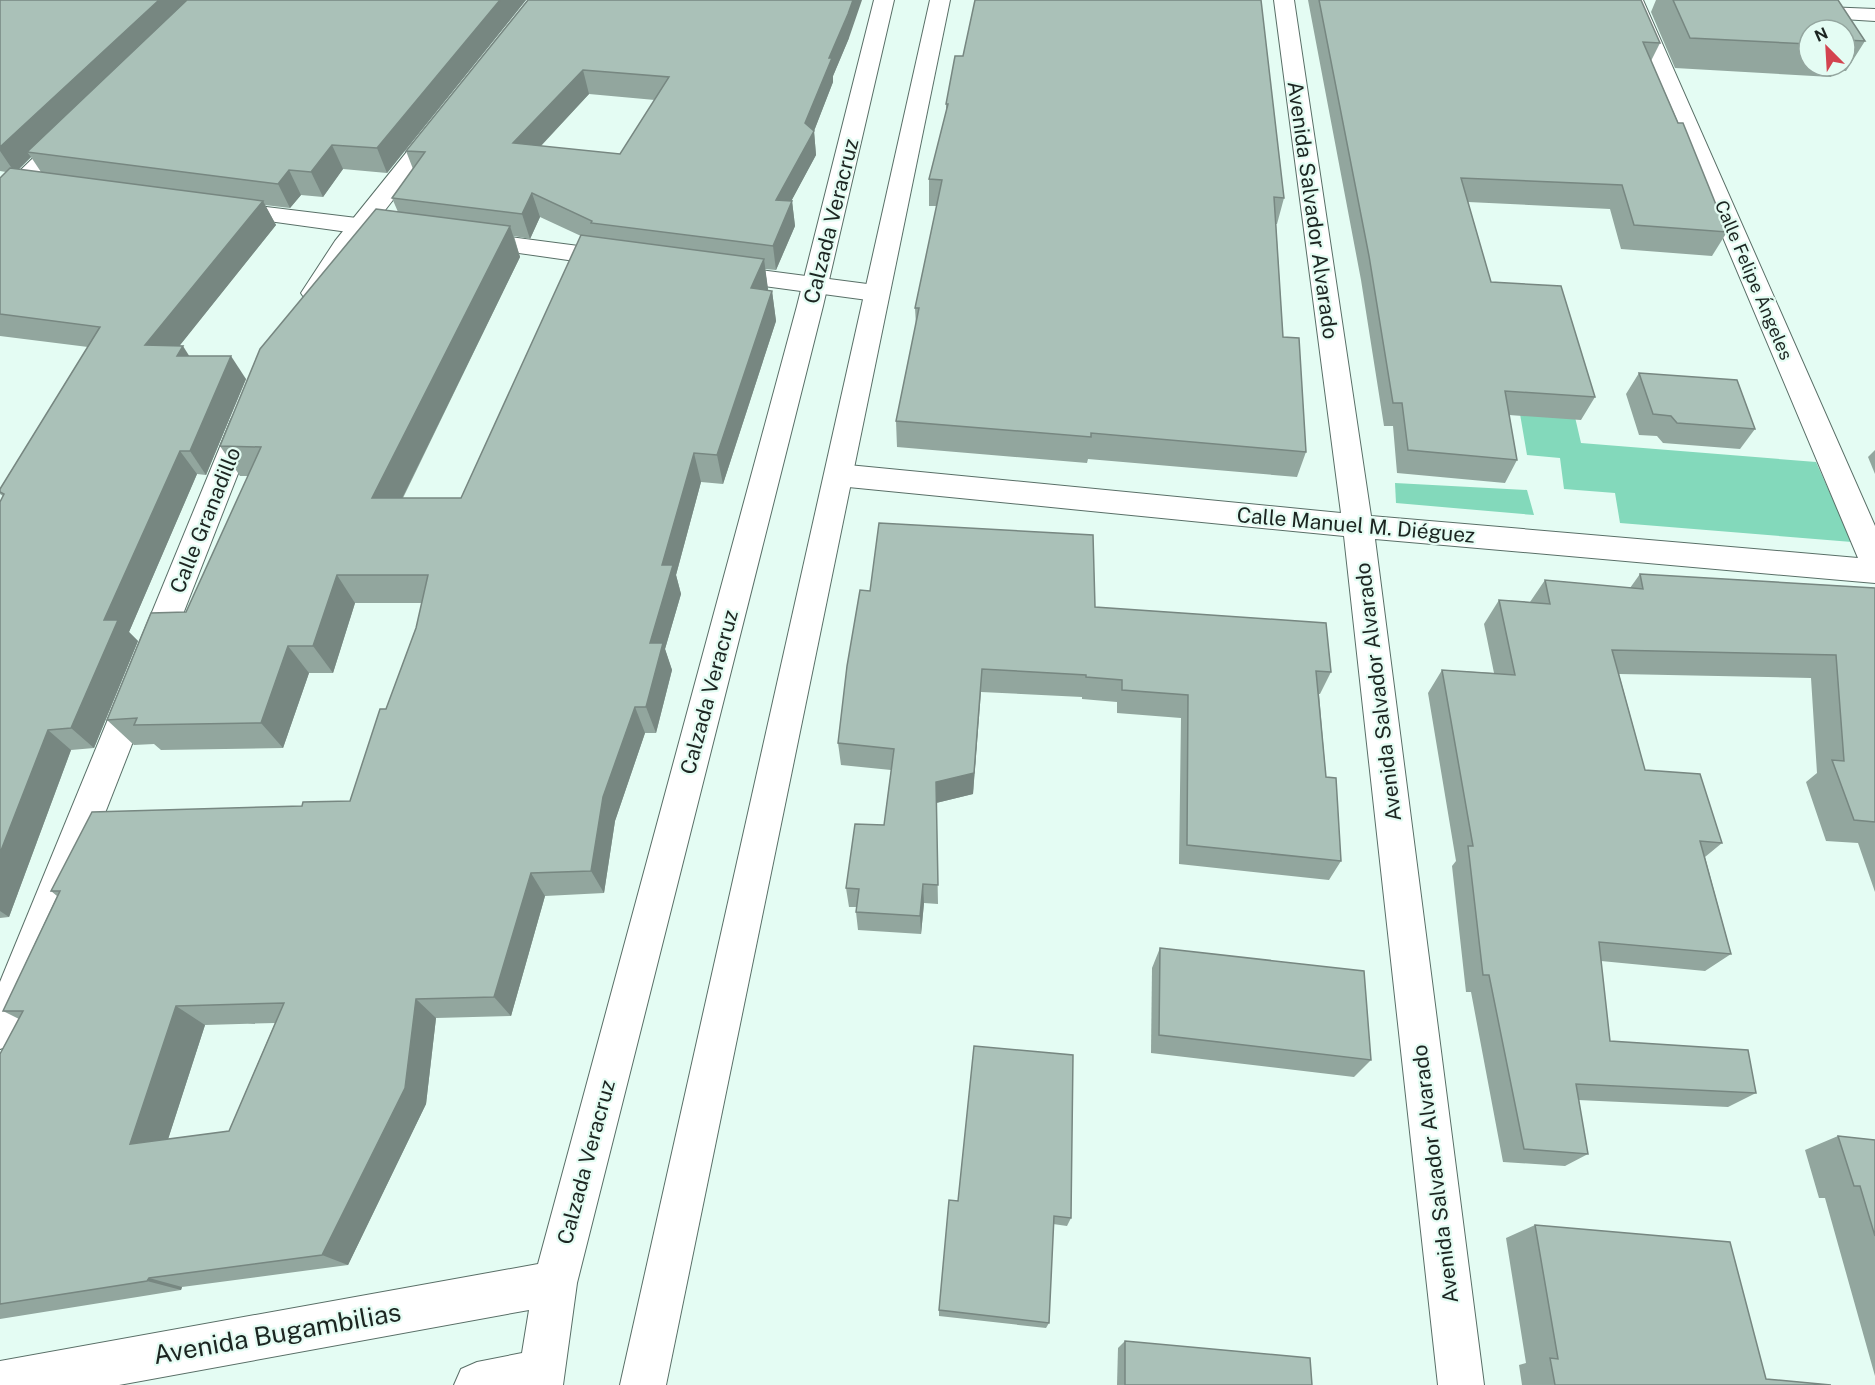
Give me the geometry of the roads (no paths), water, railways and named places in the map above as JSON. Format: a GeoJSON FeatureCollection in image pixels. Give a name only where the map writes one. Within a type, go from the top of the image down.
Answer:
{"type":"FeatureCollection","features":[{"type":"Feature","properties":{"kind":"street","name":"Calzada Veracruz"},"geometry":{"type":"LineString","coordinates":[[542,1379],[555,1283],[813,295],[884,0]]}},
{"type":"Feature","properties":{"kind":"street"},"geometry":{"type":"LineString","coordinates":[[643,1385],[873,303],[940,0]]}},
{"type":"Feature","properties":{"kind":"street","name":"Avenida Salvador Alvarado"},"geometry":{"type":"LineString","coordinates":[[1284,0],[1358,526],[1461,1385]]}},
{"type":"Feature","properties":{"kind":"street","name":"Calle Felipe Ángeles"},"geometry":{"type":"LineString","coordinates":[[1634,3],[1875,561]]}},
{"type":"Feature","properties":{"kind":"street"},"geometry":{"type":"LineString","coordinates":[[1784,11],[1875,15]]}},
{"type":"Feature","properties":{"kind":"street"},"geometry":{"type":"LineString","coordinates":[[301,314],[352,236],[453,108]]}},
{"type":"Feature","properties":{"kind":"street"},"geometry":{"type":"LineString","coordinates":[[4,194],[82,124]]}},
{"type":"Feature","properties":{"kind":"street"},"geometry":{"type":"LineString","coordinates":[[4,194],[56,187]]}},
{"type":"Feature","properties":{"kind":"street"},"geometry":{"type":"LineString","coordinates":[[4,194],[37,206]]}},
{"type":"Feature","properties":{"kind":"street"},"geometry":{"type":"LineString","coordinates":[[196,205],[352,236],[414,255]]}},
{"type":"Feature","properties":{"kind":"street"},"geometry":{"type":"LineString","coordinates":[[214,229],[352,236],[640,262]]}},
{"type":"Feature","properties":{"kind":"street"},"geometry":{"type":"LineString","coordinates":[[448,245],[624,282]]}},
{"type":"Feature","properties":{"kind":"street"},"geometry":{"type":"LineString","coordinates":[[702,281],[873,303]]}},
{"type":"Feature","properties":{"kind":"street","name":"Calle Granadillo"},"geometry":{"type":"LineString","coordinates":[[0,1030],[256,394]]}},
{"type":"Feature","properties":{"kind":"street","name":"Calle Manuel M. Diéguez"},"geometry":{"type":"LineString","coordinates":[[838,475],[1358,526],[1875,571]]}},
{"type":"Feature","properties":{"kind":"street","name":"Avenida Bugambilias"},"geometry":{"type":"LineString","coordinates":[[0,1384],[555,1283]]}},
{"type":"Feature","properties":{"kind":"street"},"geometry":{"type":"LineString","coordinates":[[477,1385],[542,1379]]}}]}
